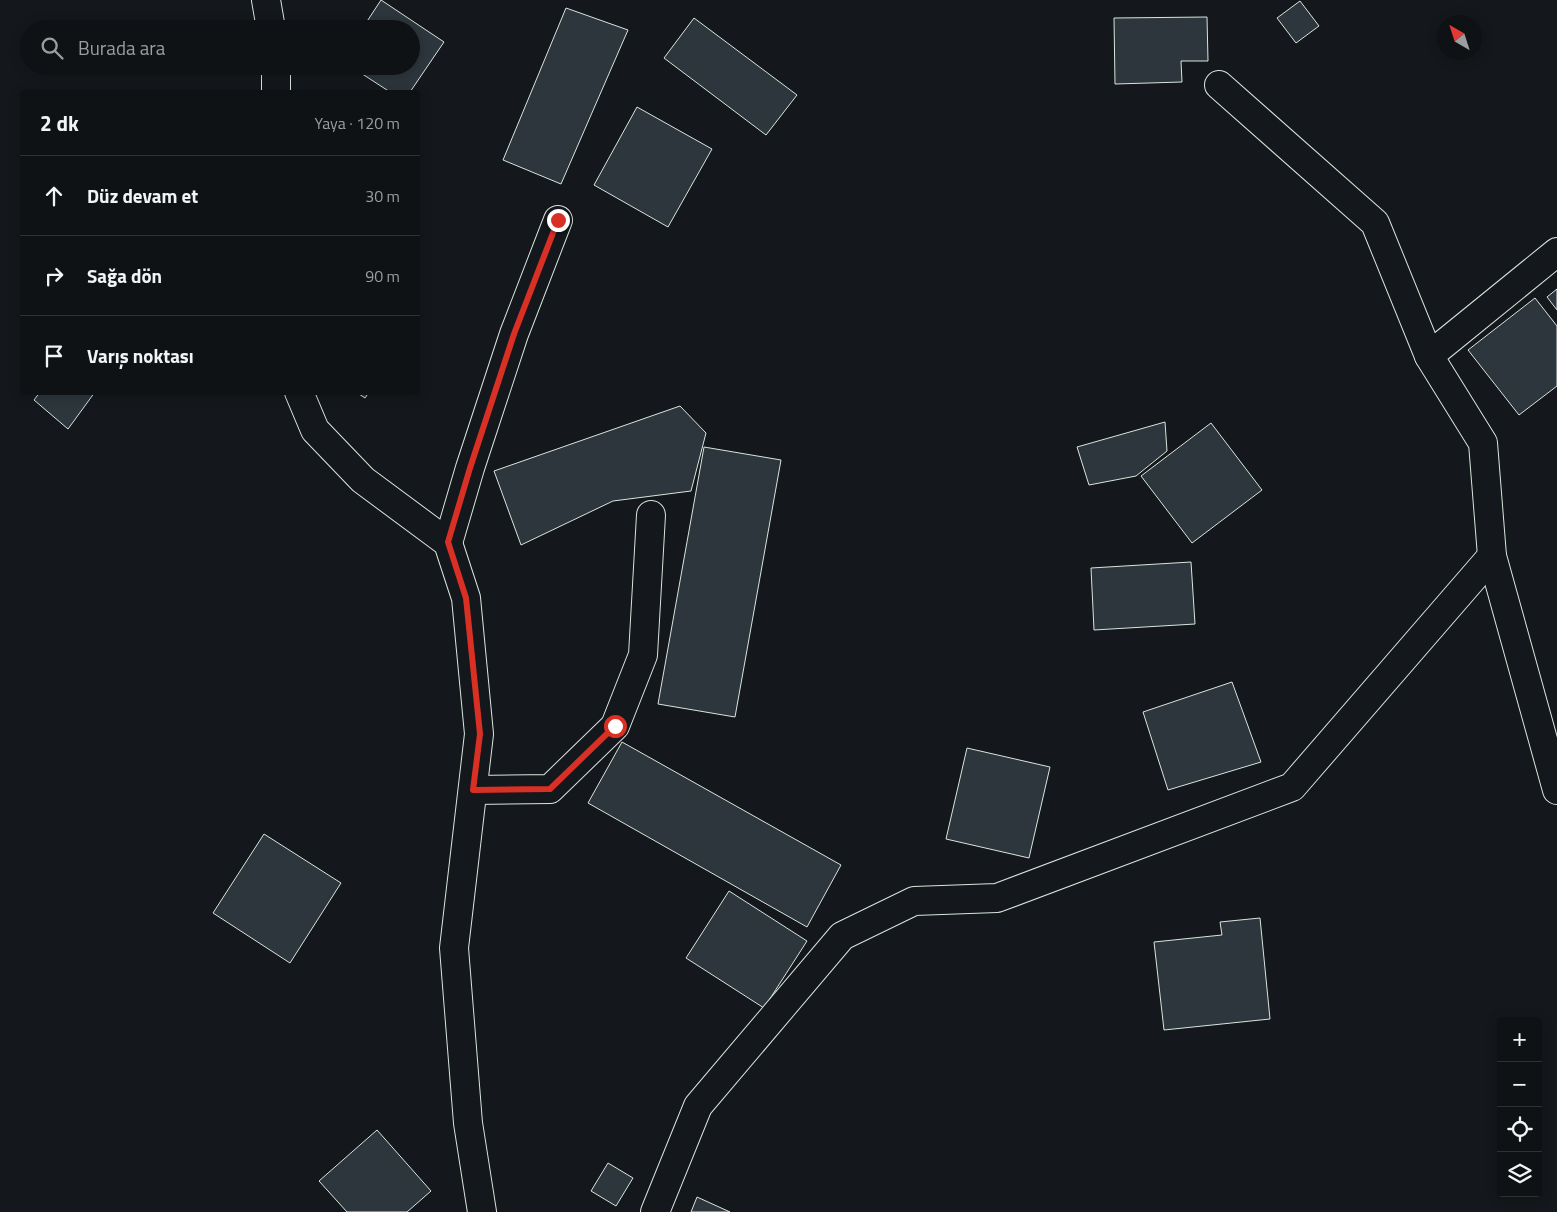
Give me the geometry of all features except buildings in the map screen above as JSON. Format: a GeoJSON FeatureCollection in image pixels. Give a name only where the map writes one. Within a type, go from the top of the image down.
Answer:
{"type":"FeatureCollection","features":[{"type":"Feature","properties":{"kind":"street"},"geometry":{"type":"LineString","coordinates":[[266,0],[269,20]]}},
{"type":"Feature","properties":{"kind":"street"},"geometry":{"type":"LineString","coordinates":[[276,75],[276,90]]}},
{"type":"Feature","properties":{"kind":"street"},"geometry":{"type":"LineString","coordinates":[[1219,85],[1375,223],[1429,356],[1483,443],[1492,556],[1557,790]]}},
{"type":"Feature","properties":{"kind":"street"},"geometry":{"type":"LineString","coordinates":[[482,1212],[468,1123],[454,948],[480,734],[466,598],[448,542],[514,334],[558,220]]}},
{"type":"Feature","properties":{"kind":"street"},"geometry":{"type":"LineString","coordinates":[[1429,356],[1557,252]]}},
{"type":"Feature","properties":{"kind":"street"},"geometry":{"type":"LineString","coordinates":[[300,395],[315,430],[363,480],[448,542]]}},
{"type":"Feature","properties":{"kind":"street"},"geometry":{"type":"LineString","coordinates":[[473,790],[550,789],[615,726],[643,655],[652,515]]}},
{"type":"Feature","properties":{"kind":"street"},"geometry":{"type":"LineString","coordinates":[[655,1212],[698,1106],[842,936],[914,901],[997,898],[1292,787],[1492,556]]}},
{"type":"Feature","properties":{"kind":"route"},"geometry":{"type":"LineString","coordinates":[[558,220],[514,334],[448,542],[466,598],[480,734],[473,790],[550,789],[615,726]]}}]}
